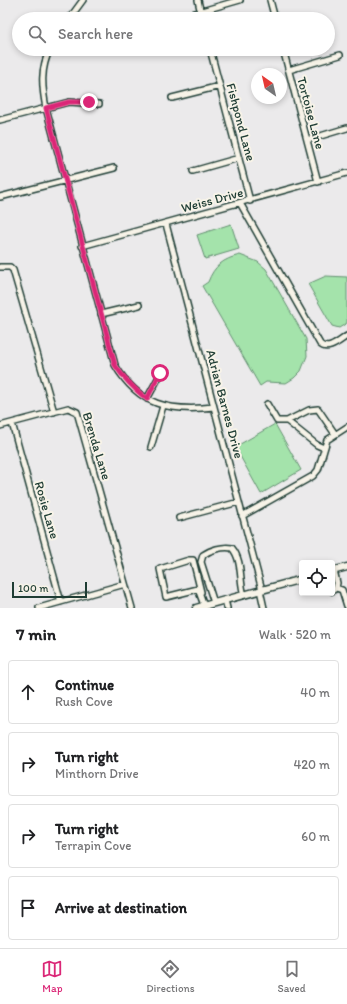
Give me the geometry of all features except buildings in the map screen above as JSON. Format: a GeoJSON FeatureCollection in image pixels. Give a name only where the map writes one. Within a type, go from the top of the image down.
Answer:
{"type":"FeatureCollection","features":[{"type":"Feature","properties":{"kind":"main road"},"geometry":{"type":"LineString","coordinates":[[335,570],[347,567]]}},
{"type":"Feature","properties":{"kind":"main road"},"geometry":{"type":"LineString","coordinates":[[196,608],[216,604],[225,600],[299,580]]}},
{"type":"Feature","properties":{"kind":"street"},"geometry":{"type":"LineString","coordinates":[[74,12],[83,0]]}},
{"type":"Feature","properties":{"kind":"street"},"geometry":{"type":"LineString","coordinates":[[198,0],[200,12],[240,0]]}},
{"type":"Feature","properties":{"kind":"street"},"geometry":{"type":"LineString","coordinates":[[270,0],[273,12]]}},
{"type":"Feature","properties":{"kind":"street"},"geometry":{"type":"LineString","coordinates":[[289,70],[340,55]]}},
{"type":"Feature","properties":{"kind":"street"},"geometry":{"type":"LineString","coordinates":[[48,56],[42,76],[42,86],[46,108],[115,365],[129,384],[147,399],[163,406],[188,410],[214,407]]}},
{"type":"Feature","properties":{"kind":"street","name":"Fishpond Lane"},"geometry":{"type":"LineString","coordinates":[[212,56],[250,201]]}},
{"type":"Feature","properties":{"kind":"street","name":"Tortoise Lane"},"geometry":{"type":"LineString","coordinates":[[285,56],[318,182]]}},
{"type":"Feature","properties":{"kind":"street"},"geometry":{"type":"LineString","coordinates":[[172,98],[220,86]]}},
{"type":"Feature","properties":{"kind":"street"},"geometry":{"type":"LineString","coordinates":[[0,120],[69,102],[99,104]]}},
{"type":"Feature","properties":{"kind":"street"},"geometry":{"type":"LineString","coordinates":[[307,140],[347,128]]}},
{"type":"Feature","properties":{"kind":"street"},"geometry":{"type":"LineString","coordinates":[[193,170],[239,158]]}},
{"type":"Feature","properties":{"kind":"street"},"geometry":{"type":"LineString","coordinates":[[0,197],[114,168]]}},
{"type":"Feature","properties":{"kind":"street","name":"Weiss Drive"},"geometry":{"type":"LineString","coordinates":[[82,246],[250,201],[347,173]]}},
{"type":"Feature","properties":{"kind":"street"},"geometry":{"type":"LineString","coordinates":[[240,203],[320,344],[329,347],[347,336]]}},
{"type":"Feature","properties":{"kind":"street","name":"Adrian Barnes Drive"},"geometry":{"type":"LineString","coordinates":[[166,224],[239,502],[261,590],[264,608]]}},
{"type":"Feature","properties":{"kind":"street"},"geometry":{"type":"LineString","coordinates":[[0,267],[10,267],[13,270],[54,412],[0,426]]}},
{"type":"Feature","properties":{"kind":"street"},"geometry":{"type":"LineString","coordinates":[[101,314],[139,305]]}},
{"type":"Feature","properties":{"kind":"street"},"geometry":{"type":"LineString","coordinates":[[147,399],[160,373]]}},
{"type":"Feature","properties":{"kind":"street"},"geometry":{"type":"LineString","coordinates":[[267,404],[277,421],[286,420],[313,408],[318,409],[335,434]]}},
{"type":"Feature","properties":{"kind":"street"},"geometry":{"type":"LineString","coordinates":[[151,447],[163,406]]}},
{"type":"Feature","properties":{"kind":"street","name":"Brenda Lane"},"geometry":{"type":"LineString","coordinates":[[54,412],[68,408],[77,412],[132,608]]}},
{"type":"Feature","properties":{"kind":"street"},"geometry":{"type":"LineString","coordinates":[[286,420],[317,445],[324,448]]}},
{"type":"Feature","properties":{"kind":"street","name":"Rosie Lane"},"geometry":{"type":"LineString","coordinates":[[12,423],[61,602]]}},
{"type":"Feature","properties":{"kind":"street"},"geometry":{"type":"LineString","coordinates":[[242,516],[312,476],[318,470],[327,440],[347,427]]}},
{"type":"Feature","properties":{"kind":"street"},"geometry":{"type":"LineString","coordinates":[[179,518],[239,502]]}},
{"type":"Feature","properties":{"kind":"street"},"geometry":{"type":"LineString","coordinates":[[216,604],[201,562],[203,555],[207,552],[227,547],[232,548],[241,573],[241,586],[244,595]]}},
{"type":"Feature","properties":{"kind":"street"},"geometry":{"type":"LineString","coordinates":[[200,592],[198,589],[166,597],[160,569],[193,560],[205,607]]}},
{"type":"Feature","properties":{"kind":"street"},"geometry":{"type":"LineString","coordinates":[[335,577],[337,583],[335,587]]}},
{"type":"Feature","properties":{"kind":"street"},"geometry":{"type":"LineString","coordinates":[[39,608],[125,584]]}},
{"type":"Feature","properties":{"kind":"street"},"geometry":{"type":"LineString","coordinates":[[335,589],[342,590],[347,606]]}},
{"type":"Feature","properties":{"kind":"street"},"geometry":{"type":"LineString","coordinates":[[225,600],[227,608]]}},
{"type":"Feature","properties":{"kind":"green space"},"geometry":{"type":"Polygon","coordinates":[[[231,224],[239,249],[205,259],[197,235],[231,224]]]}},
{"type":"Feature","properties":{"kind":"green space"},"geometry":{"type":"Polygon","coordinates":[[[240,255],[258,262],[266,269],[306,339],[307,356],[301,371],[286,383],[266,382],[260,386],[202,286],[208,282],[216,267],[224,261],[240,255]]]}},
{"type":"Feature","properties":{"kind":"green space"},"geometry":{"type":"Polygon","coordinates":[[[326,276],[347,277],[347,323],[339,328],[332,326],[308,284],[326,276]]]}},
{"type":"Feature","properties":{"kind":"green space"},"geometry":{"type":"Polygon","coordinates":[[[275,424],[301,470],[261,494],[235,447],[275,424]]]}},
{"type":"Feature","properties":{"kind":"route"},"geometry":{"type":"LineString","coordinates":[[89,102],[69,102],[46,108],[115,365],[121,376],[147,399],[160,373]]}}]}
